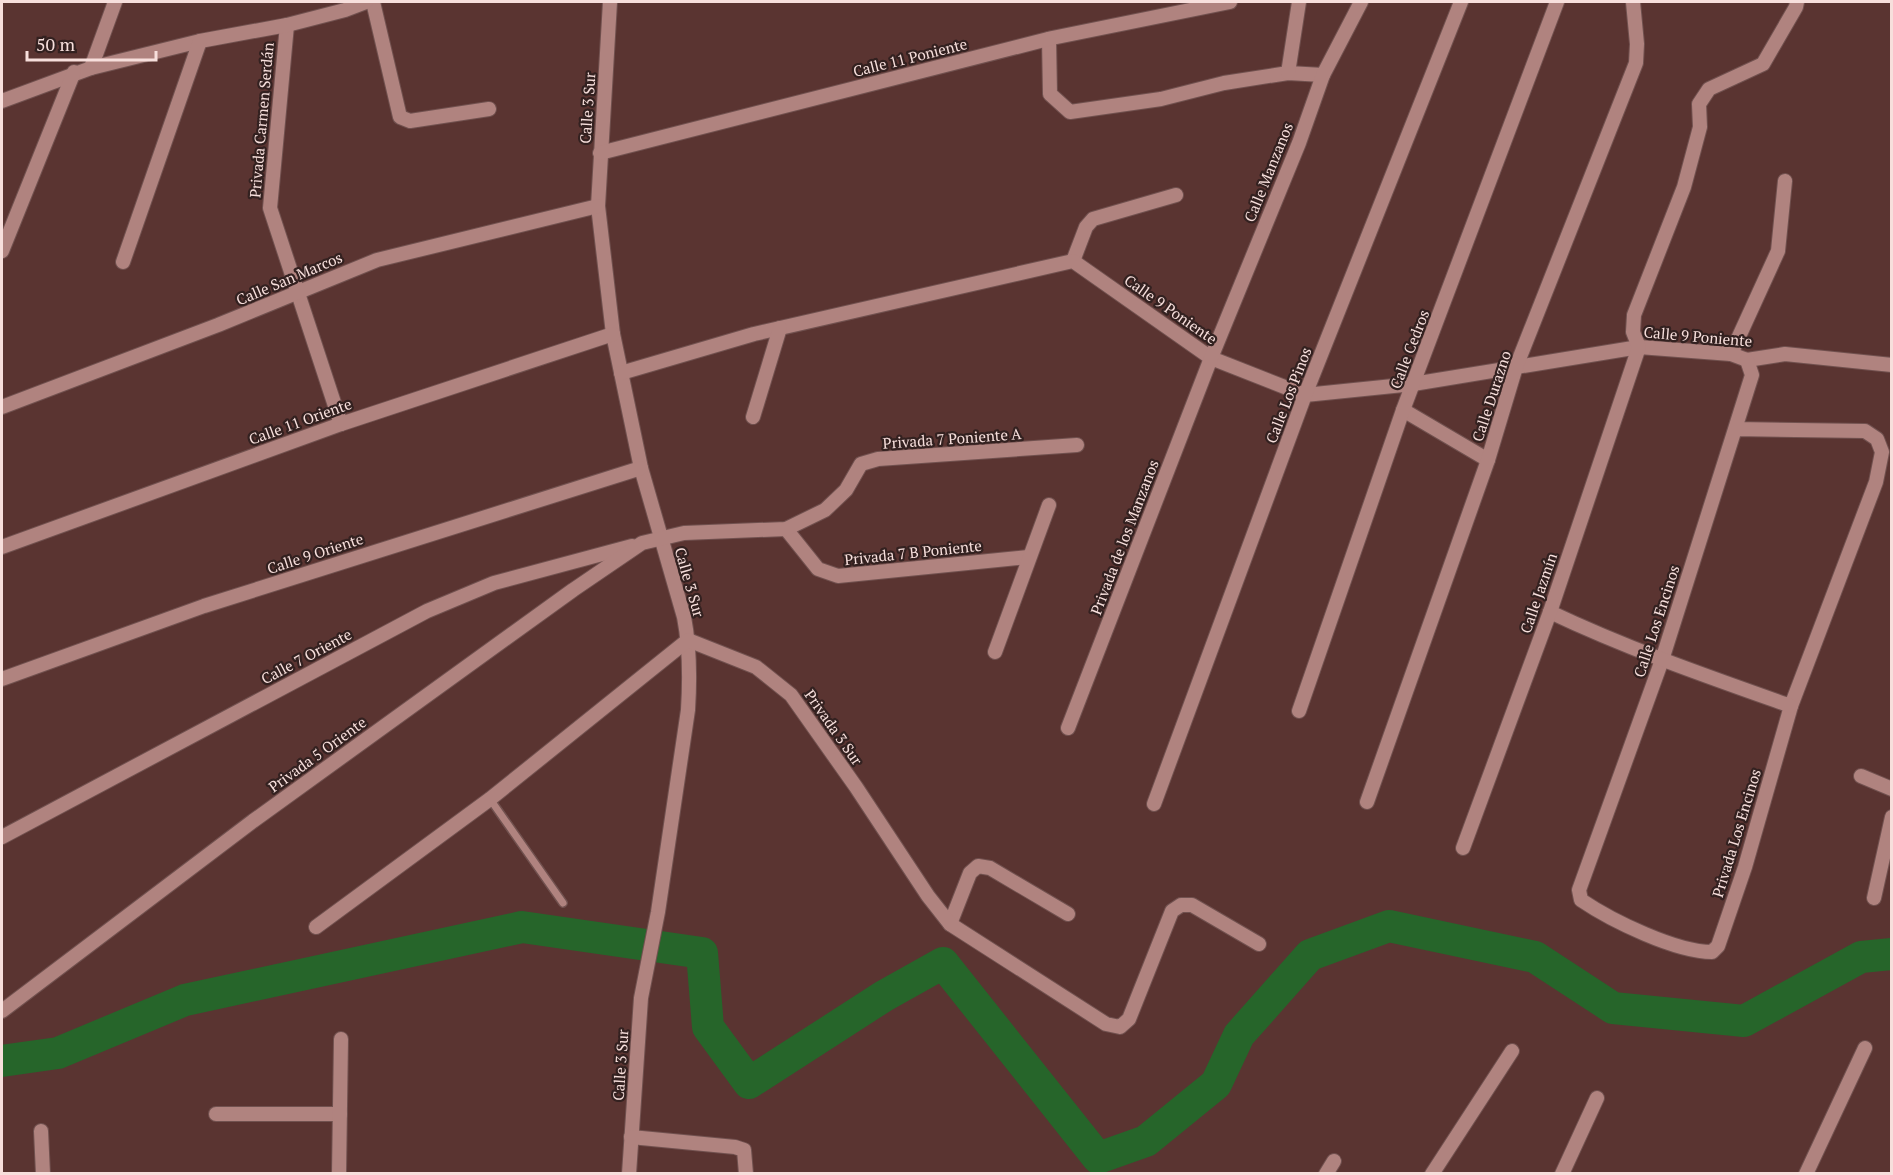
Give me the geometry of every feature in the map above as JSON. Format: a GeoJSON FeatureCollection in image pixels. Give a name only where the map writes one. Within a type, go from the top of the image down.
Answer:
{"type":"FeatureCollection","features":[{"type":"Feature","properties":{"kind":"street"},"geometry":{"type":"LineString","coordinates":[[91,68],[115,2]]}},
{"type":"Feature","properties":{"kind":"street"},"geometry":{"type":"LineString","coordinates":[[2,101],[74,72],[200,41],[287,25],[345,6],[366,2]]}},
{"type":"Feature","properties":{"kind":"street"},"geometry":{"type":"LineString","coordinates":[[373,2],[400,117],[410,121],[489,109]]}},
{"type":"Feature","properties":{"kind":"street","name":"Calle 3 Sur"},"geometry":{"type":"LineString","coordinates":[[610,2],[598,207],[613,334],[641,468],[684,617],[690,676],[688,710],[657,912],[641,998],[629,1173]]}},
{"type":"Feature","properties":{"kind":"street","name":"Calle 11 Poniente"},"geometry":{"type":"LineString","coordinates":[[600,153],[1049,39],[1230,2]]}},
{"type":"Feature","properties":{"kind":"street"},"geometry":{"type":"LineString","coordinates":[[1288,73],[1299,2]]}},
{"type":"Feature","properties":{"kind":"street","name":"Calle Manzanos"},"geometry":{"type":"LineString","coordinates":[[1211,358],[1299,142],[1323,75],[1361,2]]}},
{"type":"Feature","properties":{"kind":"street","name":"Calle Los Pinos"},"geometry":{"type":"LineString","coordinates":[[1154,804],[1305,395],[1461,2]]}},
{"type":"Feature","properties":{"kind":"street","name":"Calle Cedros"},"geometry":{"type":"LineString","coordinates":[[1299,711],[1403,410],[1557,2]]}},
{"type":"Feature","properties":{"kind":"street","name":"Calle Durazno"},"geometry":{"type":"LineString","coordinates":[[1367,802],[1488,460],[1516,367],[1636,63],[1637,44],[1633,2]]}},
{"type":"Feature","properties":{"kind":"street"},"geometry":{"type":"LineString","coordinates":[[1639,347],[1633,332],[1634,315],[1684,187],[1700,127],[1699,104],[1709,89],[1763,64],[1797,2]]}},
{"type":"Feature","properties":{"kind":"street","name":"Privada Carmen Serdán"},"geometry":{"type":"LineString","coordinates":[[287,25],[270,208],[341,424]]}},
{"type":"Feature","properties":{"kind":"street"},"geometry":{"type":"LineString","coordinates":[[1049,39],[1050,94],[1070,112],[1161,99],[1224,83],[1288,73],[1323,75]]}},
{"type":"Feature","properties":{"kind":"street"},"geometry":{"type":"LineString","coordinates":[[123,262],[200,41]]}},
{"type":"Feature","properties":{"kind":"street"},"geometry":{"type":"LineString","coordinates":[[2,251],[74,72]]}},
{"type":"Feature","properties":{"kind":"street"},"geometry":{"type":"LineString","coordinates":[[1731,354],[1778,251],[1785,182]]}},
{"type":"Feature","properties":{"kind":"street"},"geometry":{"type":"LineString","coordinates":[[621,374],[780,328],[1073,261],[1086,227],[1093,219],[1176,195]]}},
{"type":"Feature","properties":{"kind":"street","name":"Calle San Marcos"},"geometry":{"type":"LineString","coordinates":[[2,407],[299,293],[377,260],[598,207]]}},
{"type":"Feature","properties":{"kind":"street","name":"Calle 9 Poniente"},"geometry":{"type":"LineString","coordinates":[[1073,261],[1211,358],[1305,395],[1413,384],[1639,347],[1731,354],[1747,360],[1785,354],[1892,365]]}},
{"type":"Feature","properties":{"kind":"street"},"geometry":{"type":"LineString","coordinates":[[753,417],[780,328]]}},
{"type":"Feature","properties":{"kind":"street","name":"Calle 11 Oriente"},"geometry":{"type":"LineString","coordinates":[[2,547],[341,424],[613,334]]}},
{"type":"Feature","properties":{"kind":"street","name":"Calle Jazmín"},"geometry":{"type":"LineString","coordinates":[[1463,849],[1550,612],[1639,347]]}},
{"type":"Feature","properties":{"kind":"street","name":"Privada de los Manzanos"},"geometry":{"type":"LineString","coordinates":[[1068,728],[1211,358]]}},
{"type":"Feature","properties":{"kind":"street","name":"Calle Los Encinos"},"geometry":{"type":"LineString","coordinates":[[1697,952],[1651,936],[1595,910],[1581,900],[1579,890],[1662,660],[1752,375],[1747,360]]}},
{"type":"Feature","properties":{"kind":"street"},"geometry":{"type":"LineString","coordinates":[[1403,410],[1488,460]]}},
{"type":"Feature","properties":{"kind":"street"},"geometry":{"type":"LineString","coordinates":[[1550,612],[1592,632],[1662,660],[1791,706],[1870,501],[1882,452],[1877,439],[1865,431],[1735,429]]}},
{"type":"Feature","properties":{"kind":"street","name":"Privada 7 Poniente A"},"geometry":{"type":"LineString","coordinates":[[786,529],[825,510],[846,490],[861,464],[878,459],[1077,445]]}},
{"type":"Feature","properties":{"kind":"street","name":"Calle 9 Oriente"},"geometry":{"type":"LineString","coordinates":[[2,679],[204,606],[641,468]]}},
{"type":"Feature","properties":{"kind":"street"},"geometry":{"type":"LineString","coordinates":[[995,652],[1049,505]]}},
{"type":"Feature","properties":{"kind":"street","name":"Privada 5 Oriente"},"geometry":{"type":"LineString","coordinates":[[2,1011],[253,821],[573,590],[642,543],[684,533],[786,529]]}},
{"type":"Feature","properties":{"kind":"street","name":"Privada 7 B Poniente"},"geometry":{"type":"LineString","coordinates":[[786,529],[818,569],[838,576],[1028,557]]}},
{"type":"Feature","properties":{"kind":"street","name":"Calle 7 Oriente"},"geometry":{"type":"LineString","coordinates":[[2,837],[427,611],[494,583],[642,543]]}},
{"type":"Feature","properties":{"kind":"street"},"geometry":{"type":"LineString","coordinates":[[316,927],[490,799],[688,639]]}},
{"type":"Feature","properties":{"kind":"street","name":"Privada 3 Sur"},"geometry":{"type":"LineString","coordinates":[[688,639],[756,667],[791,695],[928,896],[950,924],[1106,1024],[1120,1027],[1129,1019],[1172,911],[1181,905],[1192,905],[1259,944]]}},
{"type":"Feature","properties":{"kind":"street","name":"Privada Los Encinos"},"geometry":{"type":"LineString","coordinates":[[1697,952],[1712,952],[1718,946],[1745,867],[1791,706]]}},
{"type":"Feature","properties":{"kind":"street"},"geometry":{"type":"LineString","coordinates":[[1862,776],[1892,789]]}},
{"type":"Feature","properties":{"kind":"street"},"geometry":{"type":"LineString","coordinates":[[1874,898],[1892,817]]}},
{"type":"Feature","properties":{"kind":"street"},"geometry":{"type":"LineString","coordinates":[[950,924],[970,873],[978,866],[990,868],[1068,914]]}},
{"type":"Feature","properties":{"kind":"street"},"geometry":{"type":"LineString","coordinates":[[339,1173],[341,1039]]}},
{"type":"Feature","properties":{"kind":"street"},"geometry":{"type":"LineString","coordinates":[[1806,1173],[1865,1048]]}},
{"type":"Feature","properties":{"kind":"street"},"geometry":{"type":"LineString","coordinates":[[1432,1173],[1512,1051]]}},
{"type":"Feature","properties":{"kind":"street"},"geometry":{"type":"LineString","coordinates":[[1562,1173],[1597,1098]]}},
{"type":"Feature","properties":{"kind":"street"},"geometry":{"type":"LineString","coordinates":[[216,1114],[340,1114]]}},
{"type":"Feature","properties":{"kind":"street"},"geometry":{"type":"LineString","coordinates":[[41,1131],[43,1173]]}},
{"type":"Feature","properties":{"kind":"street"},"geometry":{"type":"LineString","coordinates":[[631,1137],[735,1147],[744,1150],[746,1173]]}},
{"type":"Feature","properties":{"kind":"street"},"geometry":{"type":"LineString","coordinates":[[1326,1173],[1334,1161]]}},
{"type":"Feature","properties":{"kind":"lane"},"geometry":{"type":"LineString","coordinates":[[490,799],[563,903]]}},
{"type":"Feature","properties":{"kind":"waterway"},"geometry":{"type":"LineString","coordinates":[[2,1061],[58,1053],[185,1000],[522,927],[702,953],[708,1027],[749,1083],[884,996],[943,963],[1098,1158],[1146,1141],[1216,1084],[1239,1035],[1310,955],[1389,926],[1535,957],[1613,1008],[1744,1021],[1861,957],[1892,954]]}}]}
